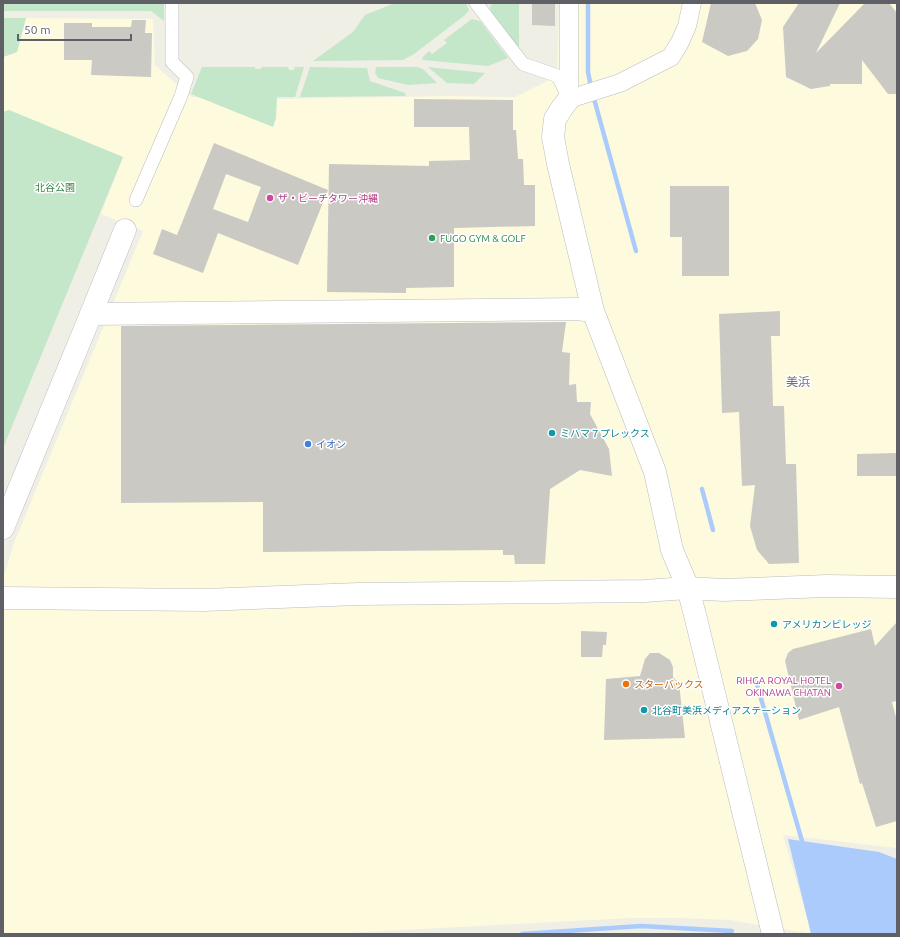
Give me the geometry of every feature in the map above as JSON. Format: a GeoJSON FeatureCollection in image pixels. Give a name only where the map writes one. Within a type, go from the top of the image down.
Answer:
{"type":"FeatureCollection","features":[{"type":"Feature","properties":{"kind":"street"},"geometry":{"type":"LineString","coordinates":[[136,200],[187,77],[172,62],[172,3]]}},
{"type":"Feature","properties":{"kind":"street"},"geometry":{"type":"LineString","coordinates":[[476,3],[523,64],[558,76],[569,99]]}},
{"type":"Feature","properties":{"kind":"street"},"geometry":{"type":"LineString","coordinates":[[569,3],[569,99]]}},
{"type":"Feature","properties":{"kind":"street"},"geometry":{"type":"LineString","coordinates":[[692,3],[687,26],[671,57],[620,83],[569,99],[555,119],[554,137],[558,164],[593,311],[654,472],[672,550],[688,588],[773,934]]}},
{"type":"Feature","properties":{"kind":"street"},"geometry":{"type":"LineString","coordinates":[[3,528],[125,230]]}},
{"type":"Feature","properties":{"kind":"street"},"geometry":{"type":"LineString","coordinates":[[91,314],[577,309],[593,311]]}},
{"type":"Feature","properties":{"kind":"street"},"geometry":{"type":"LineString","coordinates":[[3,598],[204,600],[358,594],[644,591],[688,588],[723,590],[827,586],[897,586]]}},
{"type":"Feature","properties":{"kind":"shaded area","name":"アメリカンビレッジ"},"geometry":{"type":"Polygon","coordinates":[[[559,3],[897,3],[897,848],[783,835],[812,934],[730,920],[631,918],[326,934],[3,934],[3,579],[14,543],[143,231],[101,214],[123,157],[9,110],[3,112],[3,57],[17,52],[26,18],[153,19],[155,65],[191,97],[280,99],[451,96],[515,97],[557,76],[559,3]]]}},
{"type":"Feature","properties":{"kind":"green space"},"geometry":{"type":"Polygon","coordinates":[[[3,3],[164,3],[164,21],[151,11],[3,11],[3,3]]]}},
{"type":"Feature","properties":{"kind":"green space"},"geometry":{"type":"Polygon","coordinates":[[[395,3],[466,3],[469,10],[465,15],[414,54],[403,60],[313,61],[353,32],[365,15],[395,3]]]}},
{"type":"Feature","properties":{"kind":"green space"},"geometry":{"type":"Polygon","coordinates":[[[493,3],[519,3],[519,50],[491,12],[490,7],[493,3]]]}},
{"type":"Feature","properties":{"kind":"green space"},"geometry":{"type":"Polygon","coordinates":[[[3,18],[26,18],[17,52],[3,57],[3,18]]]}},
{"type":"Feature","properties":{"kind":"green space"},"geometry":{"type":"Polygon","coordinates":[[[472,19],[480,21],[508,58],[488,66],[423,60],[422,58],[429,51],[432,54],[447,43],[444,40],[472,19]]]}},
{"type":"Feature","properties":{"kind":"green space"},"geometry":{"type":"Polygon","coordinates":[[[202,67],[255,67],[255,69],[261,69],[262,67],[288,67],[289,70],[294,70],[295,67],[304,67],[295,97],[277,97],[276,118],[273,127],[191,94],[202,67]]]}},
{"type":"Feature","properties":{"kind":"green space"},"geometry":{"type":"Polygon","coordinates":[[[310,67],[367,68],[370,81],[405,93],[406,96],[300,97],[310,67]]]}},
{"type":"Feature","properties":{"kind":"green space"},"geometry":{"type":"Polygon","coordinates":[[[376,67],[418,67],[424,70],[437,83],[408,85],[378,78],[375,73],[376,67]]]}},
{"type":"Feature","properties":{"kind":"green space"},"geometry":{"type":"Polygon","coordinates":[[[428,67],[485,73],[474,84],[447,83],[428,67]]]}},
{"type":"Feature","properties":{"kind":"green space","name":"北谷公園"},"geometry":{"type":"Polygon","coordinates":[[[9,110],[123,157],[3,448],[3,112],[9,110]]]}},
{"type":"Feature","properties":{"kind":"water"},"geometry":{"type":"Polygon","coordinates":[[[788,839],[879,852],[897,859],[897,934],[811,934],[788,839]]]}},
{"type":"Feature","properties":{"kind":"building"},"geometry":{"type":"Polygon","coordinates":[[[532,3],[555,3],[555,26],[532,25],[532,3]]]}},
{"type":"Feature","properties":{"kind":"building"},"geometry":{"type":"Polygon","coordinates":[[[711,3],[755,3],[762,20],[758,39],[747,51],[728,56],[702,42],[711,3]]]}},
{"type":"Feature","properties":{"kind":"building"},"geometry":{"type":"Polygon","coordinates":[[[799,3],[840,3],[816,53],[865,3],[889,3],[897,13],[897,94],[888,94],[862,60],[862,84],[830,84],[830,86],[811,89],[786,77],[783,27],[799,3]]]}},
{"type":"Feature","properties":{"kind":"building"},"geometry":{"type":"Polygon","coordinates":[[[132,20],[146,20],[145,33],[152,33],[151,77],[91,75],[92,60],[64,60],[64,23],[92,23],[92,27],[131,27],[132,20]]]}},
{"type":"Feature","properties":{"kind":"building"},"geometry":{"type":"Polygon","coordinates":[[[414,99],[513,100],[513,130],[516,130],[518,159],[523,159],[524,185],[535,185],[535,226],[454,228],[454,287],[406,288],[406,293],[327,292],[329,164],[429,166],[429,161],[470,160],[469,127],[414,127],[414,99]]]}},
{"type":"Feature","properties":{"kind":"building"},"geometry":{"type":"Polygon","coordinates":[[[214,143],[328,190],[298,265],[218,233],[203,273],[153,254],[162,229],[177,235],[214,143]],[[226,174],[213,209],[248,222],[261,187],[226,174]]]}},
{"type":"Feature","properties":{"kind":"building"},"geometry":{"type":"Polygon","coordinates":[[[670,186],[729,186],[729,276],[682,276],[682,237],[670,237],[670,186]]]}},
{"type":"Feature","properties":{"kind":"building"},"geometry":{"type":"Polygon","coordinates":[[[780,311],[780,336],[771,336],[773,406],[784,406],[786,464],[796,464],[799,563],[769,564],[757,550],[750,526],[755,485],[742,486],[739,412],[722,413],[719,314],[780,311]]]}},
{"type":"Feature","properties":{"kind":"building","name":"イオン"},"geometry":{"type":"Polygon","coordinates":[[[566,322],[562,352],[570,353],[569,385],[576,384],[577,402],[591,402],[590,414],[609,449],[612,476],[580,470],[550,489],[545,564],[515,564],[514,555],[503,555],[503,550],[263,552],[263,502],[121,503],[121,326],[566,322]]]}},
{"type":"Feature","properties":{"kind":"building"},"geometry":{"type":"Polygon","coordinates":[[[897,453],[897,476],[857,476],[857,454],[897,453]]]}},
{"type":"Feature","properties":{"kind":"building","name":"RIHGA ROYAL HOTEL OKINAWA CHATAN"},"geometry":{"type":"Polygon","coordinates":[[[897,622],[897,701],[892,702],[897,721],[897,821],[876,827],[862,783],[860,784],[839,707],[799,720],[785,661],[788,653],[793,649],[871,629],[875,646],[897,622]]]}},
{"type":"Feature","properties":{"kind":"building"},"geometry":{"type":"Polygon","coordinates":[[[581,631],[607,632],[606,645],[603,645],[602,657],[581,657],[581,631]]]}},
{"type":"Feature","properties":{"kind":"building","name":"北谷町美浜メディアステーション"},"geometry":{"type":"Polygon","coordinates":[[[650,653],[659,653],[670,660],[673,667],[673,677],[679,683],[685,738],[604,740],[606,679],[640,676],[645,659],[650,653]]]}},
{"type":"Feature","properties":{"kind":"waterway"},"geometry":{"type":"LineString","coordinates":[[588,3],[588,72],[591,87]]}},
{"type":"Feature","properties":{"kind":"waterway"},"geometry":{"type":"LineString","coordinates":[[593,95],[636,251]]}},
{"type":"Feature","properties":{"kind":"waterway"},"geometry":{"type":"LineString","coordinates":[[702,489],[713,530]]}},
{"type":"Feature","properties":{"kind":"waterway"},"geometry":{"type":"LineString","coordinates":[[756,681],[802,841]]}},
{"type":"Feature","properties":{"kind":"waterway"},"geometry":{"type":"LineString","coordinates":[[522,934],[641,926],[732,931]]}},
{"type":"Feature","properties":{"kind":"place","name":"ザ・ビーチタワー沖縄"},"geometry":{"type":"Point","coordinates":[270,198]}},
{"type":"Feature","properties":{"kind":"place","name":"FUGO GYM & GOLF"},"geometry":{"type":"Point","coordinates":[432,238]}},
{"type":"Feature","properties":{"kind":"place","name":"ミハマ７プレックス"},"geometry":{"type":"Point","coordinates":[552,433]}},
{"type":"Feature","properties":{"kind":"place","name":"イオン"},"geometry":{"type":"Point","coordinates":[308,444]}},
{"type":"Feature","properties":{"kind":"place","name":"アメリカンビレッジ"},"geometry":{"type":"Point","coordinates":[774,624]}},
{"type":"Feature","properties":{"kind":"place","name":"スターバックス"},"geometry":{"type":"Point","coordinates":[626,684]}},
{"type":"Feature","properties":{"kind":"place","name":"RIHGA ROYAL HOTEL OKINAWA CHATAN"},"geometry":{"type":"Point","coordinates":[839,686]}},
{"type":"Feature","properties":{"kind":"place","name":"北谷町美浜メディアステーション"},"geometry":{"type":"Point","coordinates":[644,710]}},
{"type":"Feature","properties":{"kind":"district","name":"美浜"},"geometry":{"type":"Point","coordinates":[798,381]}}]}
